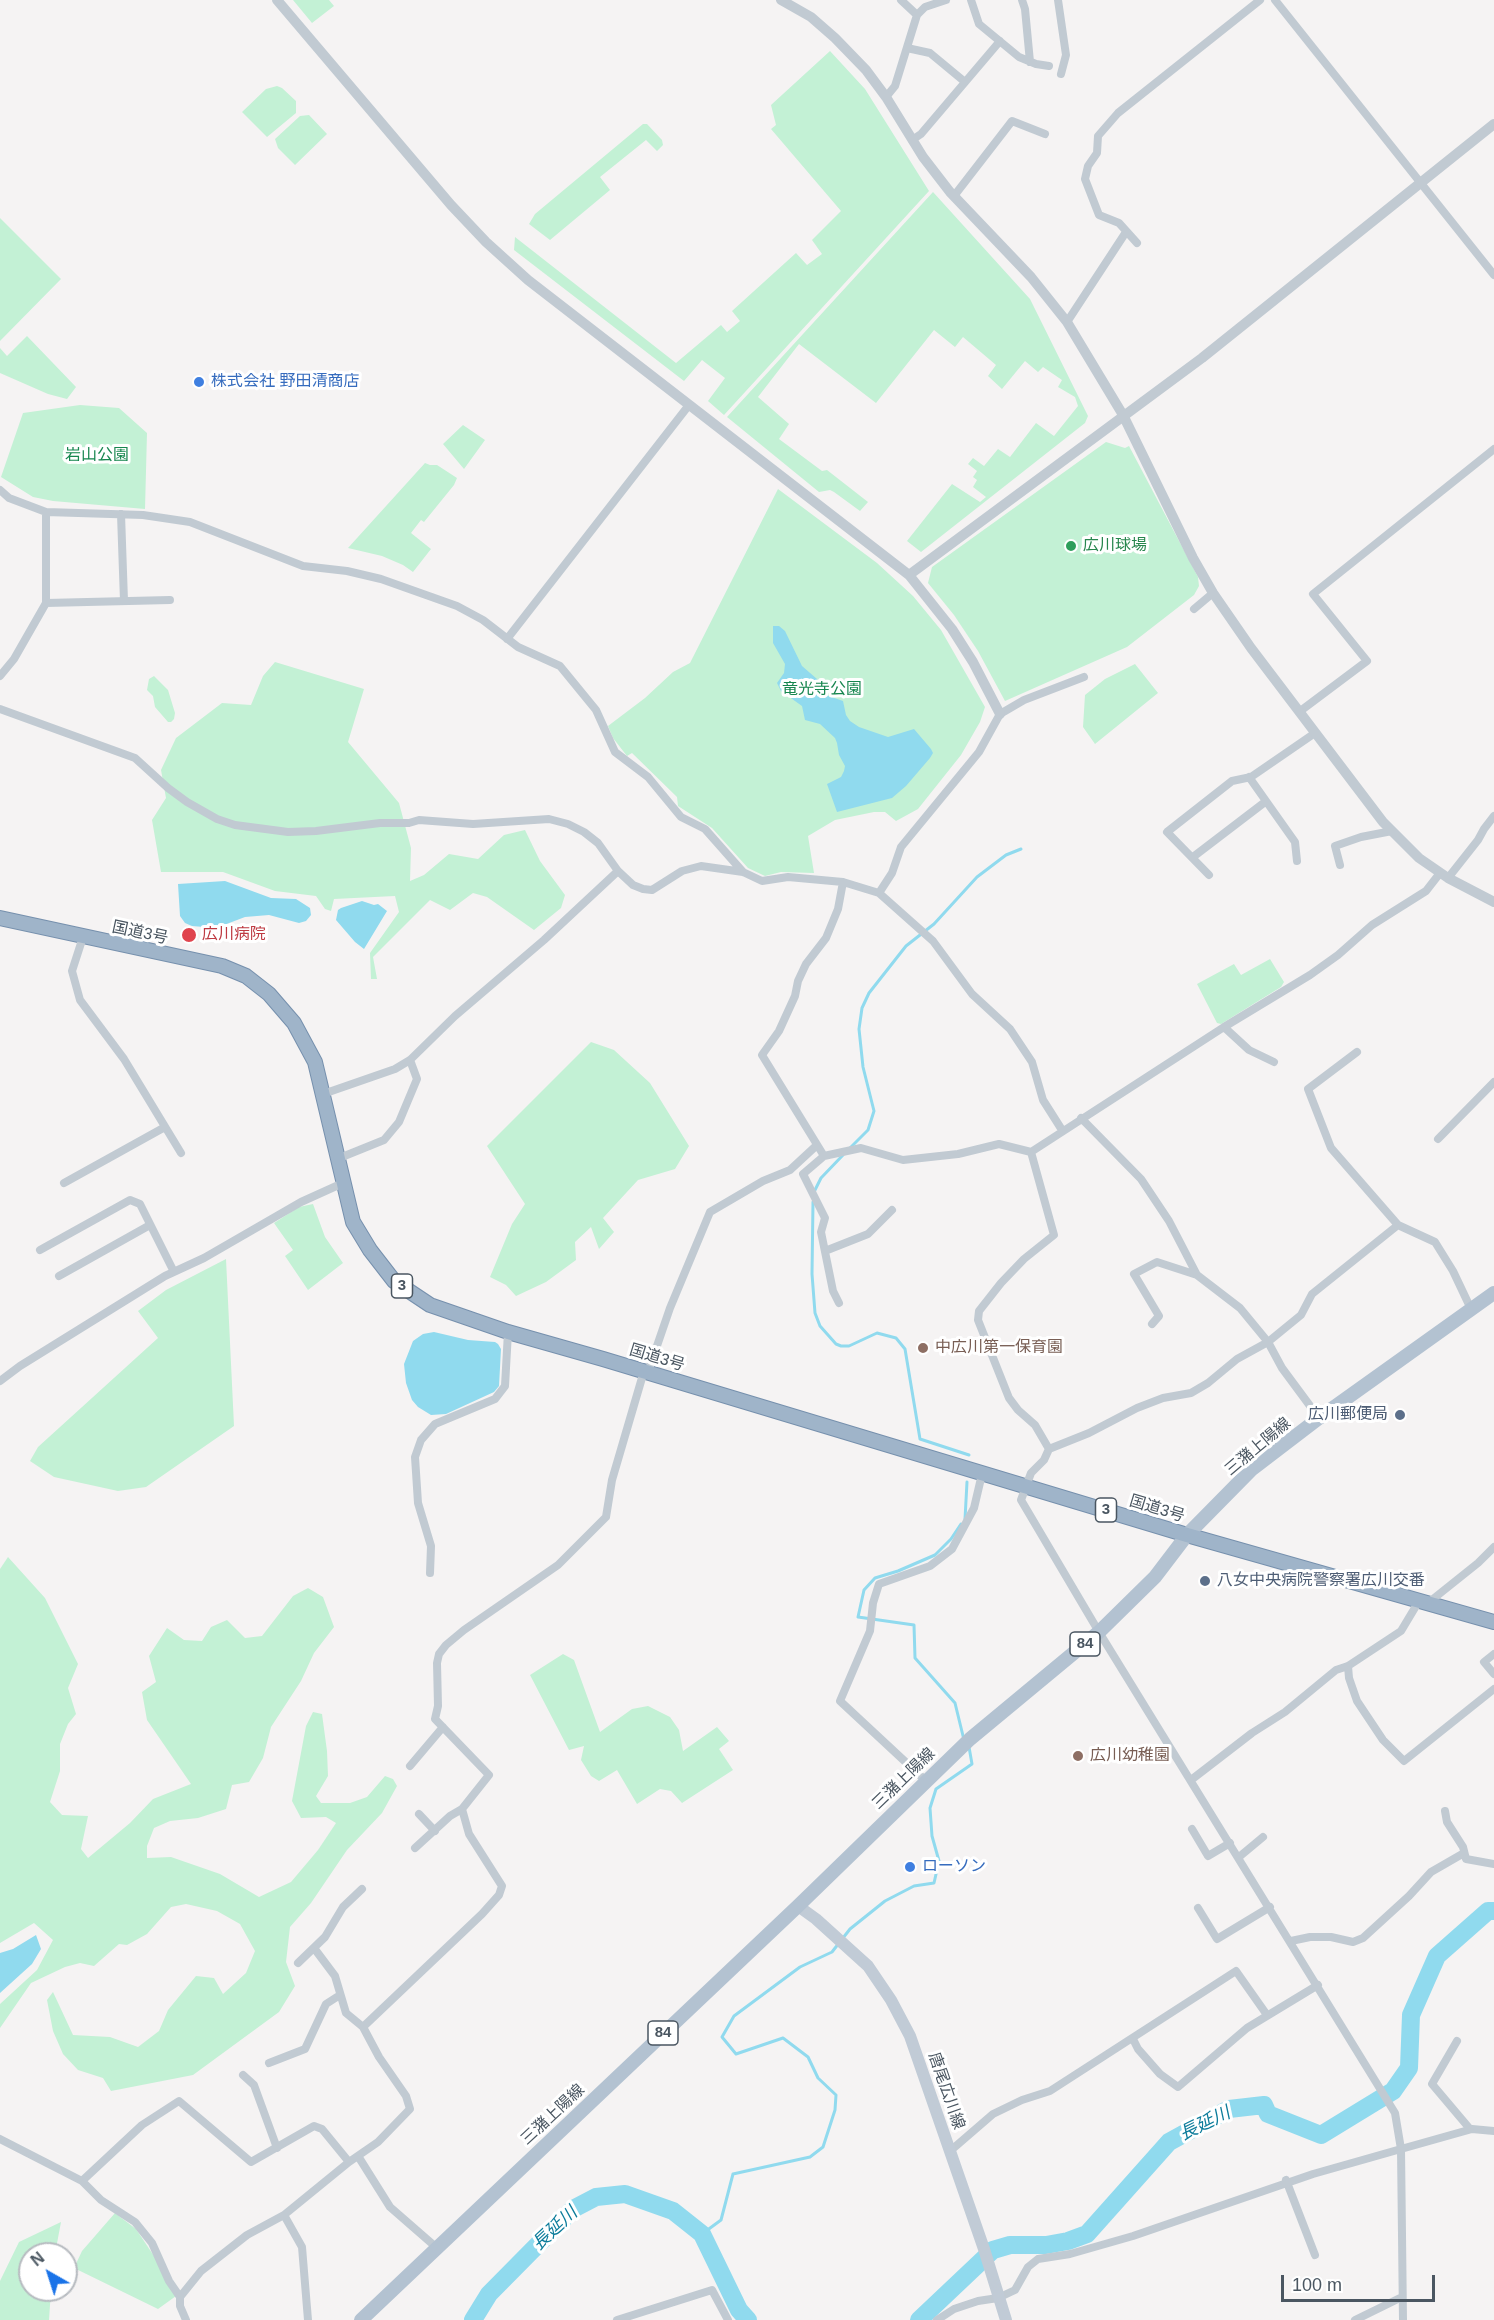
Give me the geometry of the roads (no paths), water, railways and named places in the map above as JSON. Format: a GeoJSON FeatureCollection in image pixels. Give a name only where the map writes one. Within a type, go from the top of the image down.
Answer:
{"type":"FeatureCollection","features":[{"type":"Feature","properties":{"kind":"highway","name":"国道3号"},"geometry":{"type":"LineString","coordinates":[[0,918],[222,966],[246,976],[269,994],[294,1023],[315,1062],[353,1222],[369,1250],[394,1281],[430,1305],[508,1332],[982,1474],[1494,1622]]}},
{"type":"Feature","properties":{"kind":"main road","name":"三潴上陽線"},"geometry":{"type":"LineString","coordinates":[[361,2320],[798,1906],[966,1742],[1099,1632],[1155,1576],[1187,1535],[1251,1470],[1319,1418],[1494,1293]]}},
{"type":"Feature","properties":{"kind":"main road","name":"唐尾広川線"},"geometry":{"type":"LineString","coordinates":[[798,1906],[816,1919],[868,1966],[891,2000],[910,2036],[984,2249],[1006,2320]]}},
{"type":"Feature","properties":{"kind":"street"},"geometry":{"type":"LineString","coordinates":[[277,0],[451,205],[488,244],[528,280],[909,575],[957,637],[1000,714]]}},
{"type":"Feature","properties":{"kind":"street"},"geometry":{"type":"LineString","coordinates":[[781,0],[811,17],[866,70],[886,97],[923,158],[954,196],[1031,277],[1067,322],[1123,415],[1193,558],[1213,593],[1299,712],[1392,831],[1419,858],[1444,876],[1494,902]]}},
{"type":"Feature","properties":{"kind":"street"},"geometry":{"type":"LineString","coordinates":[[901,0],[916,15]]}},
{"type":"Feature","properties":{"kind":"street"},"geometry":{"type":"LineString","coordinates":[[886,97],[896,86],[916,15],[925,7],[946,0]]}},
{"type":"Feature","properties":{"kind":"street"},"geometry":{"type":"LineString","coordinates":[[972,0],[979,24],[1019,57],[1049,66]]}},
{"type":"Feature","properties":{"kind":"street"},"geometry":{"type":"LineString","coordinates":[[1022,0],[1025,9],[1030,62]]}},
{"type":"Feature","properties":{"kind":"street"},"geometry":{"type":"LineString","coordinates":[[1058,0],[1066,55],[1061,74]]}},
{"type":"Feature","properties":{"kind":"street"},"geometry":{"type":"LineString","coordinates":[[1275,0],[1494,275]]}},
{"type":"Feature","properties":{"kind":"street"},"geometry":{"type":"LineString","coordinates":[[1137,243],[1119,224],[1099,215],[1085,179],[1088,166],[1097,153],[1098,136],[1118,113],[1255,1]]}},
{"type":"Feature","properties":{"kind":"street"},"geometry":{"type":"LineString","coordinates":[[912,140],[921,134],[1000,41]]}},
{"type":"Feature","properties":{"kind":"street"},"geometry":{"type":"LineString","coordinates":[[907,48],[930,53],[965,82]]}},
{"type":"Feature","properties":{"kind":"street"},"geometry":{"type":"LineString","coordinates":[[954,196],[1012,121],[1045,134]]}},
{"type":"Feature","properties":{"kind":"street"},"geometry":{"type":"LineString","coordinates":[[909,575],[1202,358],[1494,124]]}},
{"type":"Feature","properties":{"kind":"street"},"geometry":{"type":"LineString","coordinates":[[1067,322],[1126,232]]}},
{"type":"Feature","properties":{"kind":"street"},"geometry":{"type":"LineString","coordinates":[[507,639],[688,405]]}},
{"type":"Feature","properties":{"kind":"street"},"geometry":{"type":"LineString","coordinates":[[1299,712],[1367,661],[1313,594],[1494,449]]}},
{"type":"Feature","properties":{"kind":"street"},"geometry":{"type":"LineString","coordinates":[[0,490],[9,498],[46,512],[121,514],[190,522],[303,566],[347,571],[381,579],[457,606],[483,620],[518,647],[560,666],[596,710],[615,752],[648,777],[681,817],[705,829],[742,872]]}},
{"type":"Feature","properties":{"kind":"street"},"geometry":{"type":"LineString","coordinates":[[0,675],[14,659],[46,603],[46,512]]}},
{"type":"Feature","properties":{"kind":"street"},"geometry":{"type":"LineString","coordinates":[[121,514],[124,601]]}},
{"type":"Feature","properties":{"kind":"street"},"geometry":{"type":"LineString","coordinates":[[1194,609],[1213,593]]}},
{"type":"Feature","properties":{"kind":"street"},"geometry":{"type":"LineString","coordinates":[[46,603],[170,600]]}},
{"type":"Feature","properties":{"kind":"street"},"geometry":{"type":"LineString","coordinates":[[879,893],[892,873],[901,847],[979,752],[1000,714],[1024,700],[1084,677]]}},
{"type":"Feature","properties":{"kind":"street"},"geometry":{"type":"LineString","coordinates":[[0,709],[135,758],[187,802],[218,819],[235,825],[288,832],[419,820],[472,825],[549,819],[568,824],[584,832],[597,843],[618,871],[633,885],[652,890],[682,872],[701,866],[742,872],[762,881],[788,877],[843,882],[879,893],[933,941],[972,994],[1010,1029],[1032,1062],[1043,1100],[1062,1130]]}},
{"type":"Feature","properties":{"kind":"street"},"geometry":{"type":"LineString","coordinates":[[1209,875],[1167,832],[1232,781],[1249,777],[1315,733]]}},
{"type":"Feature","properties":{"kind":"street"},"geometry":{"type":"LineString","coordinates":[[1249,777],[1295,842],[1297,861]]}},
{"type":"Feature","properties":{"kind":"street"},"geometry":{"type":"LineString","coordinates":[[1193,857],[1265,802]]}},
{"type":"Feature","properties":{"kind":"street"},"geometry":{"type":"LineString","coordinates":[[839,1303],[833,1291],[821,1232],[825,1218],[803,1174],[824,1156],[861,1148],[903,1160],[958,1154],[999,1144],[1031,1152],[1338,955],[1372,925],[1426,891],[1444,876],[1478,840],[1494,816]]}},
{"type":"Feature","properties":{"kind":"street"},"geometry":{"type":"LineString","coordinates":[[1340,865],[1335,846],[1361,837],[1392,831]]}},
{"type":"Feature","properties":{"kind":"street"},"geometry":{"type":"LineString","coordinates":[[323,1094],[394,1069],[410,1060],[455,1016],[544,940],[618,871]]}},
{"type":"Feature","properties":{"kind":"street"},"geometry":{"type":"LineString","coordinates":[[824,1156],[762,1056],[779,1031],[806,964],[826,938],[838,909],[843,882]]}},
{"type":"Feature","properties":{"kind":"street"},"geometry":{"type":"LineString","coordinates":[[83,937],[72,971],[80,1000],[124,1059],[181,1153]]}},
{"type":"Feature","properties":{"kind":"street"},"geometry":{"type":"LineString","coordinates":[[1224,1027],[1249,1050],[1274,1062]]}},
{"type":"Feature","properties":{"kind":"street"},"geometry":{"type":"LineString","coordinates":[[1357,1052],[1308,1089],[1331,1148],[1398,1224],[1435,1242],[1453,1270],[1471,1309]]}},
{"type":"Feature","properties":{"kind":"street"},"geometry":{"type":"LineString","coordinates":[[337,1159],[384,1140],[399,1122],[417,1079],[410,1060]]}},
{"type":"Feature","properties":{"kind":"street"},"geometry":{"type":"LineString","coordinates":[[1438,1139],[1494,1083]]}},
{"type":"Feature","properties":{"kind":"street"},"geometry":{"type":"LineString","coordinates":[[1081,1118],[1141,1179],[1169,1221],[1197,1275]]}},
{"type":"Feature","properties":{"kind":"street"},"geometry":{"type":"LineString","coordinates":[[64,1183],[165,1127]]}},
{"type":"Feature","properties":{"kind":"street"},"geometry":{"type":"LineString","coordinates":[[415,1848],[450,1816],[462,1809],[489,1775],[435,1719],[438,1706],[439,1654],[464,1630],[558,1565],[606,1517],[612,1480],[646,1372],[710,1212],[763,1181],[790,1170],[817,1145]]}},
{"type":"Feature","properties":{"kind":"street"},"geometry":{"type":"LineString","coordinates":[[1031,1152],[1054,1235],[1024,1259],[1001,1283],[979,1311],[978,1320],[1010,1398],[1018,1410],[1035,1425],[1049,1449]]}},
{"type":"Feature","properties":{"kind":"street"},"geometry":{"type":"LineString","coordinates":[[0,1381],[20,1366],[174,1272],[204,1258],[300,1202],[343,1183]]}},
{"type":"Feature","properties":{"kind":"street"},"geometry":{"type":"LineString","coordinates":[[40,1250],[130,1200],[140,1204],[174,1272]]}},
{"type":"Feature","properties":{"kind":"street"},"geometry":{"type":"LineString","coordinates":[[825,1251],[868,1234],[892,1209]]}},
{"type":"Feature","properties":{"kind":"street"},"geometry":{"type":"LineString","coordinates":[[1398,1224],[1312,1294],[1301,1315],[1268,1342],[1237,1359],[1208,1383],[1191,1393],[1164,1398],[1137,1408],[1089,1433],[1049,1449],[1044,1460],[1031,1473],[1024,1486],[1021,1500],[1099,1632],[1395,2113],[1401,2149],[1403,2320]]}},
{"type":"Feature","properties":{"kind":"street"},"geometry":{"type":"LineString","coordinates":[[59,1276],[150,1225]]}},
{"type":"Feature","properties":{"kind":"street"},"geometry":{"type":"LineString","coordinates":[[1152,1324],[1159,1316],[1134,1274],[1157,1262],[1197,1275],[1240,1308],[1268,1342],[1282,1368],[1319,1418]]}},
{"type":"Feature","properties":{"kind":"street"},"geometry":{"type":"LineString","coordinates":[[430,1573],[431,1546],[418,1503],[415,1457],[421,1440],[435,1424],[495,1398],[504,1386],[508,1332]]}},
{"type":"Feature","properties":{"kind":"street"},"geometry":{"type":"LineString","coordinates":[[926,1781],[840,1701],[870,1631],[873,1603],[879,1584],[930,1566],[952,1549],[974,1508],[982,1474]]}},
{"type":"Feature","properties":{"kind":"street"},"geometry":{"type":"LineString","coordinates":[[1191,1780],[1252,1733],[1285,1712],[1336,1670],[1348,1666],[1401,1631],[1423,1602],[1478,1563],[1494,1547]]}},
{"type":"Feature","properties":{"kind":"street"},"geometry":{"type":"LineString","coordinates":[[1494,1654],[1484,1662],[1494,1674]]}},
{"type":"Feature","properties":{"kind":"street"},"geometry":{"type":"LineString","coordinates":[[1348,1666],[1349,1678],[1357,1701],[1383,1740],[1404,1761],[1494,1689]]}},
{"type":"Feature","properties":{"kind":"street"},"geometry":{"type":"LineString","coordinates":[[410,1766],[443,1728]]}},
{"type":"Feature","properties":{"kind":"street"},"geometry":{"type":"LineString","coordinates":[[363,2027],[405,1989],[499,1895],[502,1886],[469,1834],[462,1809]]}},
{"type":"Feature","properties":{"kind":"street"},"geometry":{"type":"LineString","coordinates":[[1445,1811],[1447,1822],[1463,1847],[1466,1859],[1494,1864]]}},
{"type":"Feature","properties":{"kind":"street"},"geometry":{"type":"LineString","coordinates":[[419,1814],[435,1831]]}},
{"type":"Feature","properties":{"kind":"street"},"geometry":{"type":"LineString","coordinates":[[1192,1829],[1208,1856],[1230,1843]]}},
{"type":"Feature","properties":{"kind":"street"},"geometry":{"type":"LineString","coordinates":[[1239,1857],[1263,1837]]}},
{"type":"Feature","properties":{"kind":"street"},"geometry":{"type":"LineString","coordinates":[[1291,1941],[1310,1936],[1331,1937],[1353,1942],[1362,1938],[1409,1896],[1431,1872],[1464,1853]]}},
{"type":"Feature","properties":{"kind":"street"},"geometry":{"type":"LineString","coordinates":[[298,1963],[325,1937],[343,1907],[362,1889]]}},
{"type":"Feature","properties":{"kind":"street"},"geometry":{"type":"LineString","coordinates":[[1198,1908],[1217,1938],[1270,1907]]}},
{"type":"Feature","properties":{"kind":"street"},"geometry":{"type":"LineString","coordinates":[[180,2297],[201,2271],[218,2256],[247,2235],[284,2215],[349,2162],[378,2142],[410,2109],[406,2096],[379,2057],[363,2027],[346,2013],[335,1977],[314,1948]]}},
{"type":"Feature","properties":{"kind":"street"},"geometry":{"type":"LineString","coordinates":[[949,2152],[993,2114],[1022,2100],[1050,2091],[1133,2040],[1236,1971],[1267,2015]]}},
{"type":"Feature","properties":{"kind":"street"},"geometry":{"type":"LineString","coordinates":[[1133,2040],[1160,2074],[1178,2087],[1247,2028],[1318,1985]]}},
{"type":"Feature","properties":{"kind":"street"},"geometry":{"type":"LineString","coordinates":[[269,2063],[305,2049],[326,2004],[340,1995]]}},
{"type":"Feature","properties":{"kind":"street"},"geometry":{"type":"LineString","coordinates":[[1457,2041],[1432,2084],[1470,2129]]}},
{"type":"Feature","properties":{"kind":"street"},"geometry":{"type":"LineString","coordinates":[[243,2075],[254,2085],[276,2148]]}},
{"type":"Feature","properties":{"kind":"street"},"geometry":{"type":"LineString","coordinates":[[82,2181],[142,2125],[179,2102],[251,2162],[314,2126],[322,2128],[349,2162]]}},
{"type":"Feature","properties":{"kind":"street"},"geometry":{"type":"LineString","coordinates":[[937,2320],[954,2309],[997,2293],[1015,2290],[1028,2267],[1038,2259],[1070,2254],[1133,2236],[1287,2182],[1470,2129],[1493,2129]]}},
{"type":"Feature","properties":{"kind":"street"},"geometry":{"type":"LineString","coordinates":[[0,2139],[82,2181],[101,2200],[135,2222],[152,2243],[169,2281],[180,2297],[180,2306],[186,2320]]}},
{"type":"Feature","properties":{"kind":"street"},"geometry":{"type":"LineString","coordinates":[[358,2156],[390,2207],[436,2248]]}},
{"type":"Feature","properties":{"kind":"street"},"geometry":{"type":"LineString","coordinates":[[1287,2182],[1315,2255]]}},
{"type":"Feature","properties":{"kind":"street"},"geometry":{"type":"LineString","coordinates":[[284,2215],[302,2247],[308,2320]]}},
{"type":"Feature","properties":{"kind":"street"},"geometry":{"type":"LineString","coordinates":[[617,2320],[711,2290],[728,2320]]}},
{"type":"Feature","properties":{"kind":"street"},"geometry":{"type":"LineString","coordinates":[[1355,2320],[1402,2297]]}},
{"type":"Feature","properties":{"kind":"water"},"geometry":{"type":"Polygon","coordinates":[[[773,626],[779,626],[785,631],[802,666],[817,679],[823,694],[843,701],[850,721],[859,727],[888,737],[914,729],[931,749],[933,753],[930,758],[906,786],[892,798],[837,812],[827,784],[841,777],[845,766],[839,755],[835,738],[820,724],[805,720],[802,706],[781,691],[777,683],[784,673],[785,664],[773,643],[773,626]]]}},
{"type":"Feature","properties":{"kind":"water"},"geometry":{"type":"Polygon","coordinates":[[[225,881],[271,898],[296,899],[310,908],[311,915],[306,921],[299,923],[269,915],[245,917],[216,928],[192,926],[185,923],[180,916],[178,884],[225,881]]]}},
{"type":"Feature","properties":{"kind":"water"},"geometry":{"type":"Polygon","coordinates":[[[362,901],[378,904],[387,911],[364,949],[336,920],[338,910],[362,901]]]}},
{"type":"Feature","properties":{"kind":"water"},"geometry":{"type":"Polygon","coordinates":[[[434,1332],[498,1344],[501,1349],[499,1386],[494,1392],[446,1414],[431,1415],[418,1407],[412,1400],[406,1383],[404,1364],[413,1341],[423,1334],[434,1332]]]}},
{"type":"Feature","properties":{"kind":"water"},"geometry":{"type":"Polygon","coordinates":[[[36,1935],[41,1949],[32,1964],[0,1993],[0,1953],[13,1949],[36,1935]]]}},
{"type":"Feature","properties":{"kind":"waterway"},"geometry":{"type":"LineString","coordinates":[[850,1148],[868,1130],[874,1111],[863,1067],[859,1029],[862,1008],[869,993],[906,946],[934,924],[977,877],[1006,855],[1021,849]]}},
{"type":"Feature","properties":{"kind":"waterway"},"geometry":{"type":"LineString","coordinates":[[814,1192],[821,1178],[843,1155]]}},
{"type":"Feature","properties":{"kind":"waterway"},"geometry":{"type":"LineString","coordinates":[[813,1202],[812,1274],[815,1313],[820,1326],[836,1344],[841,1346],[849,1346],[877,1333],[896,1338],[905,1349],[920,1439],[969,1455]]}},
{"type":"Feature","properties":{"kind":"waterway"},"geometry":{"type":"LineString","coordinates":[[965,1519],[967,1482]]}},
{"type":"Feature","properties":{"kind":"waterway"},"geometry":{"type":"LineString","coordinates":[[961,1524],[951,1539],[935,1555],[875,1578],[864,1590],[858,1617],[914,1625],[915,1658],[955,1703],[964,1740]]}},
{"type":"Feature","properties":{"kind":"waterway"},"geometry":{"type":"LineString","coordinates":[[843,1938],[850,1929],[885,1901],[914,1886],[934,1883],[939,1861],[932,1836],[930,1808],[936,1789],[972,1764],[969,1747]]}},
{"type":"Feature","properties":{"kind":"waterway","name":"長延川"},"geometry":{"type":"LineString","coordinates":[[919,2320],[993,2250],[1010,2245],[1046,2245],[1068,2241],[1087,2234],[1169,2142],[1229,2109],[1264,2105],[1268,2114],[1321,2135],[1393,2091],[1409,2068],[1411,2015],[1437,1956],[1488,1911],[1494,1911]]}},
{"type":"Feature","properties":{"kind":"waterway"},"geometry":{"type":"LineString","coordinates":[[702,2234],[721,2220],[733,2174],[810,2157],[823,2147],[835,2110],[836,2095],[818,2078],[808,2057],[783,2038],[736,2054],[722,2037],[734,2016],[800,1967],[832,1952],[839,1943]]}},
{"type":"Feature","properties":{"kind":"waterway","name":"長延川"},"geometry":{"type":"LineString","coordinates":[[473,2320],[489,2294],[573,2209],[596,2197],[625,2194],[673,2211],[702,2234],[739,2310],[748,2320]]}},
{"type":"Feature","properties":{"kind":"place","name":"株式会社 野田清商店"},"geometry":{"type":"Point","coordinates":[199,382]}},
{"type":"Feature","properties":{"kind":"place","name":"広川球場"},"geometry":{"type":"Point","coordinates":[1071,546]}},
{"type":"Feature","properties":{"kind":"place","name":"広川病院"},"geometry":{"type":"Point","coordinates":[189,935]}},
{"type":"Feature","properties":{"kind":"place","name":"中広川第一保育園"},"geometry":{"type":"Point","coordinates":[923,1348]}},
{"type":"Feature","properties":{"kind":"place","name":"広川郵便局"},"geometry":{"type":"Point","coordinates":[1400,1415]}},
{"type":"Feature","properties":{"kind":"place","name":"八女中央病院警察署広川交番"},"geometry":{"type":"Point","coordinates":[1205,1581]}},
{"type":"Feature","properties":{"kind":"place","name":"広川幼稚園"},"geometry":{"type":"Point","coordinates":[1078,1756]}},
{"type":"Feature","properties":{"kind":"place","name":"ローソン"},"geometry":{"type":"Point","coordinates":[910,1867]}},
{"type":"Feature","properties":{"kind":"park label","name":"岩山公園"},"geometry":{"type":"Point","coordinates":[97,456]}},
{"type":"Feature","properties":{"kind":"park label","name":"竜光寺公園"},"geometry":{"type":"Point","coordinates":[822,690]}}]}
